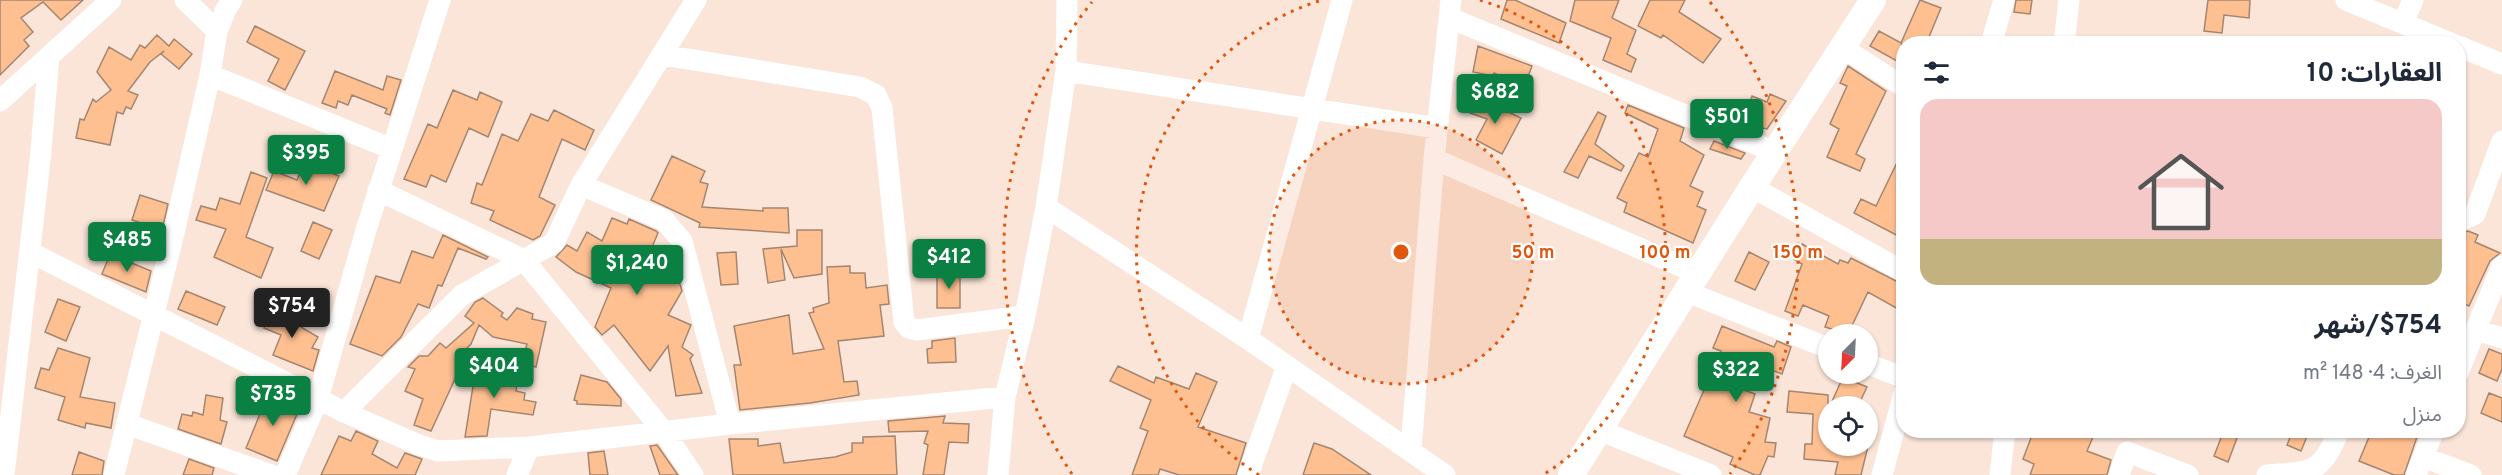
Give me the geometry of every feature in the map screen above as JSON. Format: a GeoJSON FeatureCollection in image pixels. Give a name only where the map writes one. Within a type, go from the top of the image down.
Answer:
{"type":"FeatureCollection","features":[{"type":"Feature","properties":{"kind":"street"},"geometry":{"type":"LineString","coordinates":[[0,101],[111,0]]}},
{"type":"Feature","properties":{"kind":"street"},"geometry":{"type":"LineString","coordinates":[[185,0],[218,32]]}},
{"type":"Feature","properties":{"kind":"street"},"geometry":{"type":"LineString","coordinates":[[114,475],[154,316],[218,32],[226,9],[232,0]]}},
{"type":"Feature","properties":{"kind":"street"},"geometry":{"type":"LineString","coordinates":[[285,475],[318,399],[378,190],[440,0]]}},
{"type":"Feature","properties":{"kind":"street"},"geometry":{"type":"LineString","coordinates":[[344,412],[462,295],[554,243],[580,185],[696,0]]}},
{"type":"Feature","properties":{"kind":"street"},"geometry":{"type":"LineString","coordinates":[[998,475],[1005,397],[1025,316],[1046,207],[1066,71],[1067,0]]}},
{"type":"Feature","properties":{"kind":"street"},"geometry":{"type":"LineString","coordinates":[[1248,339],[1342,0]]}},
{"type":"Feature","properties":{"kind":"street"},"geometry":{"type":"LineString","coordinates":[[1571,475],[1873,0]]}},
{"type":"Feature","properties":{"kind":"street"},"geometry":{"type":"LineString","coordinates":[[1993,36],[2004,0]]}},
{"type":"Feature","properties":{"kind":"street"},"geometry":{"type":"LineString","coordinates":[[2065,36],[2069,0]]}},
{"type":"Feature","properties":{"kind":"street"},"geometry":{"type":"LineString","coordinates":[[2346,0],[2434,36]]}},
{"type":"Feature","properties":{"kind":"street"},"geometry":{"type":"LineString","coordinates":[[2403,23],[2413,0]]}},
{"type":"Feature","properties":{"kind":"street"},"geometry":{"type":"LineString","coordinates":[[1411,449],[1434,159],[1450,9],[1775,152]]}},
{"type":"Feature","properties":{"kind":"street"},"geometry":{"type":"LineString","coordinates":[[1843,48],[1896,82]]}},
{"type":"Feature","properties":{"kind":"street"},"geometry":{"type":"LineString","coordinates":[[2466,49],[2502,64]]}},
{"type":"Feature","properties":{"kind":"street"},"geometry":{"type":"LineString","coordinates":[[663,55],[860,87],[876,95],[882,108],[904,322],[909,328],[916,330],[1025,316]]}},
{"type":"Feature","properties":{"kind":"street"},"geometry":{"type":"LineString","coordinates":[[4,475],[6,400],[30,252],[49,56]]}},
{"type":"Feature","properties":{"kind":"street"},"geometry":{"type":"LineString","coordinates":[[1066,71],[1437,128]]}},
{"type":"Feature","properties":{"kind":"street"},"geometry":{"type":"LineString","coordinates":[[210,75],[393,149]]}},
{"type":"Feature","properties":{"kind":"street"},"geometry":{"type":"LineString","coordinates":[[2466,218],[2475,214],[2502,141]]}},
{"type":"Feature","properties":{"kind":"street"},"geometry":{"type":"LineString","coordinates":[[1434,159],[1818,343]]}},
{"type":"Feature","properties":{"kind":"street"},"geometry":{"type":"LineString","coordinates":[[580,185],[664,220],[682,241],[730,424]]}},
{"type":"Feature","properties":{"kind":"street"},"geometry":{"type":"LineString","coordinates":[[1752,187],[1896,268]]}},
{"type":"Feature","properties":{"kind":"street"},"geometry":{"type":"LineString","coordinates":[[378,190],[524,260],[664,432],[693,475]]}},
{"type":"Feature","properties":{"kind":"street"},"geometry":{"type":"LineString","coordinates":[[1046,207],[1248,339],[1411,449],[1445,475]]}},
{"type":"Feature","properties":{"kind":"street"},"geometry":{"type":"LineString","coordinates":[[30,252],[344,412],[418,445],[438,451],[529,447],[730,424],[1005,397]]}},
{"type":"Feature","properties":{"kind":"street"},"geometry":{"type":"LineString","coordinates":[[2466,355],[2502,266]]}},
{"type":"Feature","properties":{"kind":"street"},"geometry":{"type":"LineString","coordinates":[[2477,330],[2502,338]]}},
{"type":"Feature","properties":{"kind":"street"},"geometry":{"type":"LineString","coordinates":[[1248,475],[1287,366]]}},
{"type":"Feature","properties":{"kind":"street"},"geometry":{"type":"LineString","coordinates":[[1878,368],[1896,375]]}},
{"type":"Feature","properties":{"kind":"street"},"geometry":{"type":"LineString","coordinates":[[1882,475],[1896,423]]}},
{"type":"Feature","properties":{"kind":"street"},"geometry":{"type":"LineString","coordinates":[[127,424],[271,475]]}},
{"type":"Feature","properties":{"kind":"street"},"geometry":{"type":"LineString","coordinates":[[1599,430],[1711,475]]}},
{"type":"Feature","properties":{"kind":"street"},"geometry":{"type":"LineString","coordinates":[[2000,475],[2004,438]]}},
{"type":"Feature","properties":{"kind":"street"},"geometry":{"type":"LineString","coordinates":[[2267,475],[2308,471],[2316,467],[2329,456],[2336,438]]}},
{"type":"Feature","properties":{"kind":"street"},"geometry":{"type":"LineString","coordinates":[[2431,438],[2419,466],[2471,475]]}},
{"type":"Feature","properties":{"kind":"street"},"geometry":{"type":"LineString","coordinates":[[516,475],[529,447]]}},
{"type":"Feature","properties":{"kind":"street"},"geometry":{"type":"LineString","coordinates":[[2119,475],[2127,452],[2188,475]]}},
{"type":"Feature","properties":{"kind":"building"},"geometry":{"type":"Polygon","coordinates":[[[0,0],[83,0],[61,20],[43,2],[21,18],[33,32],[24,40],[29,46],[0,75],[0,0]]]}},
{"type":"Feature","properties":{"kind":"building"},"geometry":{"type":"Polygon","coordinates":[[[1507,0],[1515,0],[1566,23],[1559,43],[1501,19],[1507,0]]]}},
{"type":"Feature","properties":{"kind":"building"},"geometry":{"type":"Polygon","coordinates":[[[1575,0],[1619,0],[1612,18],[1636,30],[1627,54],[1636,59],[1631,72],[1603,60],[1611,38],[1570,21],[1575,0]]]}},
{"type":"Feature","properties":{"kind":"building"},"geometry":{"type":"Polygon","coordinates":[[[1650,0],[1685,0],[1679,12],[1721,39],[1703,63],[1663,35],[1661,38],[1638,26],[1650,0]]]}},
{"type":"Feature","properties":{"kind":"building"},"geometry":{"type":"Polygon","coordinates":[[[1920,0],[1941,8],[1929,36],[1904,36],[1920,0]]]}},
{"type":"Feature","properties":{"kind":"building"},"geometry":{"type":"Polygon","coordinates":[[[2016,0],[2032,0],[2030,14],[2014,12],[2016,0]]]}},
{"type":"Feature","properties":{"kind":"building"},"geometry":{"type":"Polygon","coordinates":[[[2208,0],[2250,0],[2249,18],[2224,15],[2222,33],[2204,31],[2208,0]]]}},
{"type":"Feature","properties":{"kind":"building"},"geometry":{"type":"Polygon","coordinates":[[[255,26],[305,51],[285,90],[268,81],[279,59],[247,42],[255,26]]]}},
{"type":"Feature","properties":{"kind":"building"},"geometry":{"type":"Polygon","coordinates":[[[1879,31],[1896,40],[1896,61],[1870,46],[1879,31]]]}},
{"type":"Feature","properties":{"kind":"building"},"geometry":{"type":"Polygon","coordinates":[[[157,35],[169,46],[174,39],[192,54],[179,69],[161,54],[164,51],[150,62],[128,91],[138,95],[131,109],[126,107],[123,114],[117,112],[110,145],[76,138],[80,119],[84,120],[93,99],[96,102],[111,90],[97,72],[109,47],[131,60],[140,45],[145,48],[157,35]]]}},
{"type":"Feature","properties":{"kind":"building"},"geometry":{"type":"Polygon","coordinates":[[[1478,46],[1532,66],[1524,87],[1494,73],[1493,76],[1473,72],[1478,46]]]}},
{"type":"Feature","properties":{"kind":"building"},"geometry":{"type":"Polygon","coordinates":[[[1848,66],[1886,91],[1856,154],[1865,159],[1860,171],[1827,157],[1839,129],[1830,124],[1847,86],[1840,83],[1848,66]]]}},
{"type":"Feature","properties":{"kind":"building"},"geometry":{"type":"Polygon","coordinates":[[[335,71],[383,90],[387,76],[401,80],[390,115],[385,113],[387,109],[352,95],[348,105],[338,101],[336,108],[322,103],[335,71]]]}},
{"type":"Feature","properties":{"kind":"building"},"geometry":{"type":"Polygon","coordinates":[[[453,90],[477,100],[480,92],[502,102],[488,137],[469,128],[446,182],[431,175],[426,187],[404,179],[428,124],[437,128],[453,90]]]}},
{"type":"Feature","properties":{"kind":"building"},"geometry":{"type":"Polygon","coordinates":[[[1770,94],[1786,101],[1767,129],[1763,128],[1760,132],[1742,124],[1752,96],[1767,102],[1770,94]]]}},
{"type":"Feature","properties":{"kind":"building"},"geometry":{"type":"Polygon","coordinates":[[[1476,96],[1521,118],[1502,154],[1476,140],[1487,119],[1470,113],[1476,96]]]}},
{"type":"Feature","properties":{"kind":"building"},"geometry":{"type":"Polygon","coordinates":[[[1628,105],[1684,128],[1680,141],[1704,155],[1690,186],[1703,192],[1697,206],[1706,210],[1693,243],[1624,212],[1627,203],[1617,198],[1639,153],[1648,157],[1658,129],[1625,113],[1628,105]]]}},
{"type":"Feature","properties":{"kind":"building"},"geometry":{"type":"Polygon","coordinates":[[[554,110],[594,130],[585,150],[562,139],[539,197],[555,205],[540,236],[533,240],[490,220],[494,211],[471,203],[477,183],[482,185],[502,134],[518,141],[531,114],[548,121],[554,110]]]}},
{"type":"Feature","properties":{"kind":"building"},"geometry":{"type":"Polygon","coordinates":[[[1598,112],[1606,116],[1595,144],[1624,166],[1621,171],[1589,156],[1578,178],[1564,172],[1598,112]]]}},
{"type":"Feature","properties":{"kind":"building"},"geometry":{"type":"Polygon","coordinates":[[[1714,141],[1745,153],[1741,159],[1710,149],[1714,141]]]}},
{"type":"Feature","properties":{"kind":"building"},"geometry":{"type":"Polygon","coordinates":[[[672,156],[705,171],[700,182],[708,184],[702,207],[763,211],[763,208],[788,208],[789,233],[699,227],[700,223],[651,200],[672,156]]]}},
{"type":"Feature","properties":{"kind":"building"},"geometry":{"type":"Polygon","coordinates":[[[304,162],[339,176],[324,211],[266,190],[274,171],[297,180],[304,162]]]}},
{"type":"Feature","properties":{"kind":"building"},"geometry":{"type":"Polygon","coordinates":[[[1896,165],[1896,235],[1854,213],[1861,199],[1876,206],[1896,165]]]}},
{"type":"Feature","properties":{"kind":"building"},"geometry":{"type":"Polygon","coordinates":[[[251,172],[267,178],[246,237],[273,248],[261,278],[214,257],[226,229],[196,220],[201,206],[216,210],[220,198],[240,204],[251,172]]]}},
{"type":"Feature","properties":{"kind":"building"},"geometry":{"type":"Polygon","coordinates":[[[140,195],[168,204],[162,230],[132,220],[140,195]]]}},
{"type":"Feature","properties":{"kind":"building"},"geometry":{"type":"Polygon","coordinates":[[[612,218],[627,224],[629,219],[656,231],[658,233],[652,247],[672,256],[667,267],[653,269],[680,284],[682,291],[668,315],[691,325],[682,347],[693,355],[690,359],[702,393],[676,396],[668,346],[650,371],[614,325],[602,335],[595,327],[611,288],[576,272],[556,257],[567,245],[577,251],[587,232],[602,241],[612,218]]]}},
{"type":"Feature","properties":{"kind":"building"},"geometry":{"type":"Polygon","coordinates":[[[313,222],[332,230],[319,259],[301,251],[313,222]]]}},
{"type":"Feature","properties":{"kind":"building"},"geometry":{"type":"Polygon","coordinates":[[[797,230],[822,230],[822,274],[794,278],[781,249],[785,280],[768,283],[763,249],[797,246],[797,230]]]}},
{"type":"Feature","properties":{"kind":"building"},"geometry":{"type":"Polygon","coordinates":[[[2466,232],[2478,235],[2475,242],[2500,253],[2490,261],[2469,306],[2466,305],[2466,232]]]}},
{"type":"Feature","properties":{"kind":"building"},"geometry":{"type":"Polygon","coordinates":[[[443,235],[488,257],[486,259],[458,248],[442,286],[438,285],[429,308],[418,304],[401,337],[382,356],[350,344],[376,276],[400,283],[412,251],[433,258],[443,235]]]}},
{"type":"Feature","properties":{"kind":"building"},"geometry":{"type":"Polygon","coordinates":[[[1802,244],[1838,264],[1840,260],[1848,263],[1851,258],[1896,281],[1896,308],[1868,292],[1853,324],[1826,324],[1829,316],[1803,305],[1798,316],[1785,311],[1802,264],[1794,259],[1802,244]]]}},
{"type":"Feature","properties":{"kind":"building"},"geometry":{"type":"Polygon","coordinates":[[[736,252],[738,284],[721,285],[717,253],[736,252]]]}},
{"type":"Feature","properties":{"kind":"building"},"geometry":{"type":"Polygon","coordinates":[[[1749,252],[1769,262],[1755,290],[1735,281],[1749,252]]]}},
{"type":"Feature","properties":{"kind":"building"},"geometry":{"type":"Polygon","coordinates":[[[110,254],[151,271],[146,292],[102,274],[110,254]]]}},
{"type":"Feature","properties":{"kind":"building"},"geometry":{"type":"Polygon","coordinates":[[[850,266],[850,273],[865,273],[866,288],[887,285],[889,304],[880,305],[884,336],[838,341],[844,382],[857,381],[859,395],[810,403],[740,410],[734,365],[741,365],[734,326],[789,315],[793,354],[824,349],[809,313],[814,312],[813,308],[829,303],[827,267],[850,266]]]}},
{"type":"Feature","properties":{"kind":"building"},"geometry":{"type":"Polygon","coordinates":[[[960,271],[960,308],[937,308],[937,272],[960,271]]]}},
{"type":"Feature","properties":{"kind":"building"},"geometry":{"type":"Polygon","coordinates":[[[186,291],[225,307],[217,325],[178,309],[186,291]]]}},
{"type":"Feature","properties":{"kind":"building"},"geometry":{"type":"Polygon","coordinates":[[[483,298],[503,313],[501,316],[507,320],[517,308],[533,314],[532,319],[546,322],[536,367],[522,363],[527,344],[493,337],[479,325],[471,344],[462,353],[466,355],[431,431],[414,425],[423,399],[405,391],[415,369],[408,367],[419,356],[428,356],[440,343],[446,348],[474,323],[465,316],[475,302],[483,298]]]}},
{"type":"Feature","properties":{"kind":"building"},"geometry":{"type":"Polygon","coordinates":[[[58,299],[80,307],[66,341],[45,332],[58,299]]]}},
{"type":"Feature","properties":{"kind":"building"},"geometry":{"type":"Polygon","coordinates":[[[274,304],[298,314],[294,323],[318,337],[312,348],[319,350],[313,371],[273,355],[281,335],[264,328],[274,304]]]}},
{"type":"Feature","properties":{"kind":"building"},"geometry":{"type":"Polygon","coordinates":[[[1722,326],[1774,347],[1777,341],[1791,347],[1782,374],[1746,360],[1736,387],[1755,394],[1749,412],[1770,418],[1765,442],[1776,443],[1774,457],[1768,456],[1760,475],[1730,464],[1733,457],[1684,436],[1721,351],[1713,348],[1722,326]]]}},
{"type":"Feature","properties":{"kind":"building"},"geometry":{"type":"Polygon","coordinates":[[[955,338],[956,362],[928,363],[927,349],[932,348],[932,341],[955,338]]]}},
{"type":"Feature","properties":{"kind":"building"},"geometry":{"type":"Polygon","coordinates":[[[58,348],[90,358],[80,397],[115,403],[111,428],[86,423],[85,428],[58,420],[65,397],[35,388],[41,368],[49,370],[58,348]]]}},
{"type":"Feature","properties":{"kind":"building"},"geometry":{"type":"Polygon","coordinates":[[[2489,349],[2502,354],[2502,369],[2497,381],[2479,373],[2489,349]]]}},
{"type":"Feature","properties":{"kind":"building"},"geometry":{"type":"Polygon","coordinates":[[[477,361],[495,372],[518,375],[516,391],[525,393],[524,400],[536,402],[533,415],[491,409],[487,436],[465,437],[477,361]]]}},
{"type":"Feature","properties":{"kind":"building"},"geometry":{"type":"Polygon","coordinates":[[[1118,366],[1154,383],[1156,377],[1189,389],[1196,373],[1217,382],[1198,427],[1246,443],[1236,475],[1179,475],[1160,469],[1158,475],[1132,475],[1148,431],[1140,428],[1151,400],[1110,381],[1118,366]]]}},
{"type":"Feature","properties":{"kind":"building"},"geometry":{"type":"Polygon","coordinates":[[[581,375],[607,382],[621,399],[621,406],[577,404],[574,400],[581,375]]]}},
{"type":"Feature","properties":{"kind":"building"},"geometry":{"type":"Polygon","coordinates":[[[1840,384],[1860,384],[1867,387],[1863,396],[1834,396],[1840,384]]]}},
{"type":"Feature","properties":{"kind":"building"},"geometry":{"type":"Polygon","coordinates":[[[1789,391],[1828,395],[1818,396],[1818,456],[1866,456],[1861,475],[1835,475],[1838,462],[1804,459],[1805,444],[1812,444],[1813,414],[1787,412],[1789,391]]]}},
{"type":"Feature","properties":{"kind":"building"},"geometry":{"type":"Polygon","coordinates":[[[269,392],[300,407],[277,461],[246,448],[269,392]]]}},
{"type":"Feature","properties":{"kind":"building"},"geometry":{"type":"Polygon","coordinates":[[[2489,393],[2502,398],[2502,422],[2481,413],[2489,393]]]}},
{"type":"Feature","properties":{"kind":"building"},"geometry":{"type":"Polygon","coordinates":[[[206,395],[223,398],[220,420],[227,422],[221,444],[178,429],[182,414],[192,416],[193,412],[203,415],[206,395]]]}},
{"type":"Feature","properties":{"kind":"building"},"geometry":{"type":"Polygon","coordinates":[[[945,416],[943,423],[969,424],[968,443],[949,442],[944,475],[923,475],[928,445],[924,443],[928,431],[889,432],[888,421],[945,416]]]}},
{"type":"Feature","properties":{"kind":"building"},"geometry":{"type":"Polygon","coordinates":[[[356,431],[378,441],[372,454],[397,468],[405,453],[422,459],[415,475],[321,475],[339,436],[351,441],[356,431]]]}},
{"type":"Feature","properties":{"kind":"building"},"geometry":{"type":"Polygon","coordinates":[[[895,436],[897,475],[733,475],[729,439],[758,439],[758,446],[780,443],[784,463],[835,457],[852,452],[852,443],[863,443],[863,437],[895,436]]]}},
{"type":"Feature","properties":{"kind":"building"},"geometry":{"type":"Polygon","coordinates":[[[2031,438],[2093,438],[2087,451],[2111,460],[2107,475],[2030,475],[2034,464],[2023,459],[2031,438]]]}},
{"type":"Feature","properties":{"kind":"building"},"geometry":{"type":"Polygon","coordinates":[[[2221,438],[2237,438],[2228,462],[2214,456],[2221,438]]]}},
{"type":"Feature","properties":{"kind":"building"},"geometry":{"type":"Polygon","coordinates":[[[2290,438],[2306,438],[2301,451],[2287,445],[2290,438]]]}},
{"type":"Feature","properties":{"kind":"building"},"geometry":{"type":"Polygon","coordinates":[[[2369,438],[2417,438],[2404,475],[2394,475],[2359,461],[2369,438]]]}},
{"type":"Feature","properties":{"kind":"building"},"geometry":{"type":"Polygon","coordinates":[[[1314,443],[1332,449],[1371,475],[1303,475],[1314,443]]]}},
{"type":"Feature","properties":{"kind":"building"},"geometry":{"type":"Polygon","coordinates":[[[657,445],[678,475],[660,475],[650,446],[657,445]]]}},
{"type":"Feature","properties":{"kind":"building"},"geometry":{"type":"Polygon","coordinates":[[[604,451],[608,475],[590,475],[588,453],[604,451]]]}},
{"type":"Feature","properties":{"kind":"building"},"geometry":{"type":"Polygon","coordinates":[[[79,452],[104,461],[102,475],[72,475],[79,452]]]}},
{"type":"Feature","properties":{"kind":"building"},"geometry":{"type":"Polygon","coordinates":[[[189,459],[214,468],[212,475],[183,475],[189,459]]]}}]}
